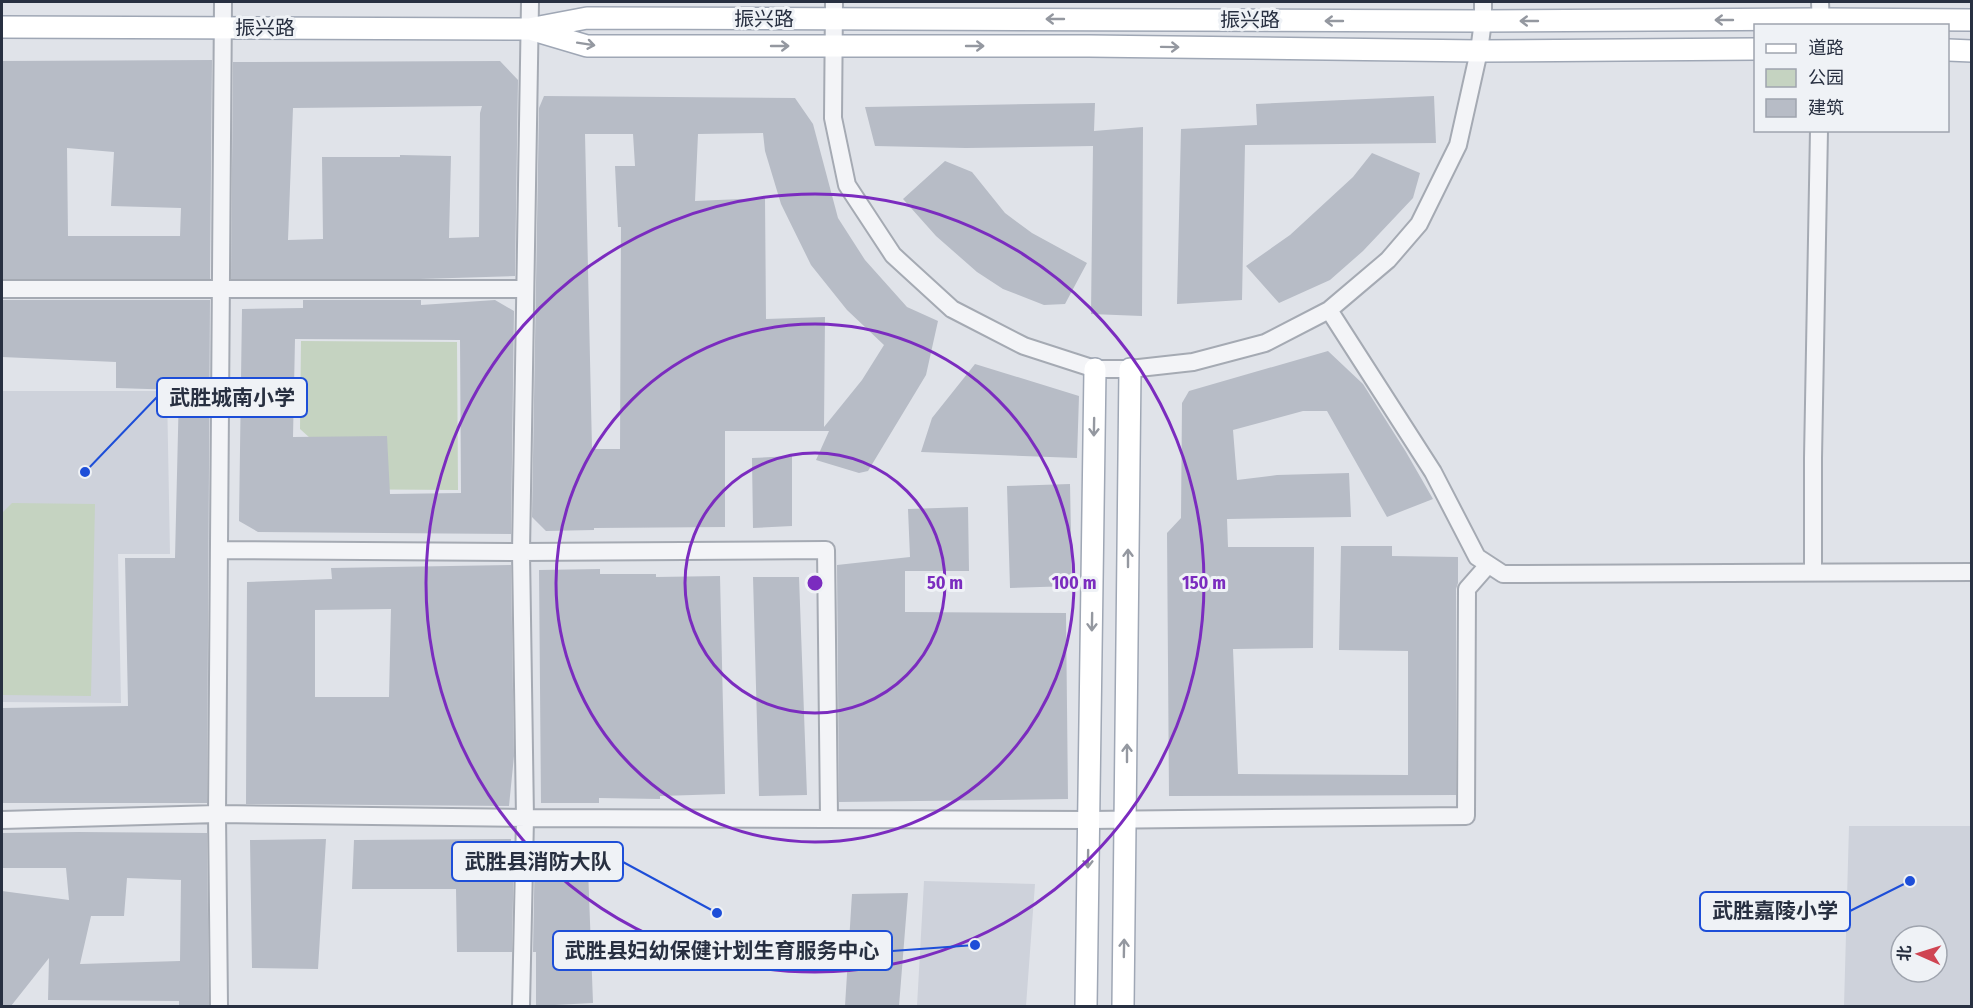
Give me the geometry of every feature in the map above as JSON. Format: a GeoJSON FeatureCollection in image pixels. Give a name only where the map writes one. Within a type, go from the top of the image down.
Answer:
{"type":"FeatureCollection","features":[{"type":"Feature","properties":{"kind":"main road","name":"振兴路"},"geometry":{"type":"LineString","coordinates":[[2,27],[529,29],[587,18],[834,11],[1092,10],[1483,11],[1821,15],[1971,20]]}},
{"type":"Feature","properties":{"kind":"main road"},"geometry":{"type":"LineString","coordinates":[[1089,46],[1092,10]]}},
{"type":"Feature","properties":{"kind":"main road"},"geometry":{"type":"LineString","coordinates":[[1128,10],[1128,46]]}},
{"type":"Feature","properties":{"kind":"main road","name":"振兴路"},"geometry":{"type":"LineString","coordinates":[[529,29],[587,46],[1128,46],[1479,51],[1754,49]]}},
{"type":"Feature","properties":{"kind":"main road"},"geometry":{"type":"LineString","coordinates":[[1949,50],[1971,51]]}},
{"type":"Feature","properties":{"kind":"main road"},"geometry":{"type":"LineString","coordinates":[[1086,1006],[1095,369]]}},
{"type":"Feature","properties":{"kind":"main road"},"geometry":{"type":"LineString","coordinates":[[1123,1006],[1130,369]]}},
{"type":"Feature","properties":{"kind":"street"},"geometry":{"type":"LineString","coordinates":[[219,1006],[217,814],[223,2]]}},
{"type":"Feature","properties":{"kind":"street"},"geometry":{"type":"LineString","coordinates":[[521,1006],[525,818],[521,552],[530,2]]}},
{"type":"Feature","properties":{"kind":"street"},"geometry":{"type":"LineString","coordinates":[[834,11],[833,118],[847,186],[893,255],[952,309],[1024,346],[1095,369],[1130,369],[1193,362],[1264,343],[1329,310],[1388,260],[1419,224],[1458,145],[1479,51],[1483,11]]}},
{"type":"Feature","properties":{"kind":"street"},"geometry":{"type":"LineString","coordinates":[[1813,571],[1819,132]]}},
{"type":"Feature","properties":{"kind":"street"},"geometry":{"type":"LineString","coordinates":[[2,289],[524,289]]}},
{"type":"Feature","properties":{"kind":"street"},"geometry":{"type":"LineString","coordinates":[[1329,310],[1433,472],[1477,557],[1503,574],[1971,572]]}},
{"type":"Feature","properties":{"kind":"street"},"geometry":{"type":"LineString","coordinates":[[219,550],[521,552],[826,550],[829,818]]}},
{"type":"Feature","properties":{"kind":"street"},"geometry":{"type":"LineString","coordinates":[[2,820],[217,814],[525,818],[1089,820],[1466,816],[1467,589],[1488,565]]}},
{"type":"Feature","properties":{"kind":"shaded area"},"geometry":{"type":"Polygon","coordinates":[[[2,391],[167,391],[170,554],[118,554],[121,703],[2,702],[2,391]]]}},
{"type":"Feature","properties":{"kind":"shaded area"},"geometry":{"type":"Polygon","coordinates":[[[1849,826],[1971,826],[1971,1006],[1844,1006],[1849,826]]]}},
{"type":"Feature","properties":{"kind":"shaded area"},"geometry":{"type":"Polygon","coordinates":[[[924,881],[1035,884],[1026,1006],[917,1006],[924,881]]]}},
{"type":"Feature","properties":{"kind":"green space"},"geometry":{"type":"Polygon","coordinates":[[[301,341],[457,342],[458,490],[311,489],[310,438],[300,429],[301,341]]]}},
{"type":"Feature","properties":{"kind":"green space"},"geometry":{"type":"Polygon","coordinates":[[[12,503],[95,504],[91,696],[2,695],[2,513],[12,503]]]}},
{"type":"Feature","properties":{"kind":"building"},"geometry":{"type":"Polygon","coordinates":[[[212,60],[210,279],[2,279],[2,61],[212,60]],[[67,148],[68,236],[180,236],[181,208],[111,206],[114,152],[67,148]]]}},
{"type":"Feature","properties":{"kind":"building"},"geometry":{"type":"Polygon","coordinates":[[[500,61],[518,80],[515,276],[420,279],[231,279],[233,62],[500,61]],[[482,106],[293,108],[288,240],[323,239],[322,157],[400,157],[400,155],[451,156],[449,238],[479,237],[480,113],[482,106]]]}},
{"type":"Feature","properties":{"kind":"building"},"geometry":{"type":"Polygon","coordinates":[[[544,96],[795,98],[813,124],[838,218],[865,260],[907,307],[938,321],[926,375],[868,471],[859,473],[816,460],[829,431],[725,431],[725,527],[594,528],[594,530],[546,531],[532,517],[539,108],[544,96]],[[763,133],[698,134],[695,201],[765,198],[766,319],[825,317],[824,427],[862,380],[884,345],[847,310],[811,265],[781,204],[765,151],[763,133]],[[585,134],[592,449],[620,449],[621,227],[618,227],[615,166],[635,166],[633,134],[585,134]]]}},
{"type":"Feature","properties":{"kind":"building"},"geometry":{"type":"Polygon","coordinates":[[[1434,96],[1436,143],[1245,145],[1242,300],[1177,304],[1181,129],[1257,125],[1256,104],[1434,96]]]}},
{"type":"Feature","properties":{"kind":"building"},"geometry":{"type":"Polygon","coordinates":[[[1095,103],[1094,131],[1143,127],[1142,316],[1091,314],[1093,146],[966,148],[875,146],[865,107],[1095,103]]]}},
{"type":"Feature","properties":{"kind":"building"},"geometry":{"type":"Polygon","coordinates":[[[1372,153],[1420,173],[1413,198],[1363,251],[1330,280],[1279,303],[1246,266],[1290,235],[1353,177],[1372,153]]]}},
{"type":"Feature","properties":{"kind":"building"},"geometry":{"type":"Polygon","coordinates":[[[945,161],[972,172],[1005,213],[1032,233],[1087,263],[1065,304],[1044,305],[1003,289],[977,272],[936,236],[903,199],[945,161]]]}},
{"type":"Feature","properties":{"kind":"building"},"geometry":{"type":"Polygon","coordinates":[[[2,300],[210,300],[207,803],[2,803],[2,708],[128,706],[125,558],[175,558],[179,390],[116,388],[116,362],[2,357],[2,300]]]}},
{"type":"Feature","properties":{"kind":"building"},"geometry":{"type":"Polygon","coordinates":[[[303,300],[421,300],[421,305],[495,300],[514,311],[511,534],[258,532],[239,521],[242,309],[303,308],[303,300]],[[295,339],[293,437],[387,436],[390,494],[461,493],[460,340],[295,339]]]}},
{"type":"Feature","properties":{"kind":"building"},"geometry":{"type":"Polygon","coordinates":[[[1328,351],[1363,384],[1433,499],[1387,517],[1327,411],[1303,411],[1233,430],[1237,480],[1277,475],[1349,473],[1351,517],[1227,519],[1228,547],[1314,547],[1313,648],[1233,649],[1238,774],[1408,775],[1408,651],[1339,650],[1341,546],[1392,546],[1392,556],[1458,557],[1456,795],[1169,796],[1167,533],[1181,518],[1182,403],[1189,391],[1328,351]]]}},
{"type":"Feature","properties":{"kind":"building"},"geometry":{"type":"Polygon","coordinates":[[[975,364],[1079,396],[1077,458],[921,452],[932,418],[975,364]]]}},
{"type":"Feature","properties":{"kind":"building"},"geometry":{"type":"Polygon","coordinates":[[[792,456],[792,526],[753,528],[752,458],[792,456]]]}},
{"type":"Feature","properties":{"kind":"building"},"geometry":{"type":"Polygon","coordinates":[[[1070,484],[1072,586],[1010,588],[1007,486],[1070,484]]]}},
{"type":"Feature","properties":{"kind":"building"},"geometry":{"type":"Polygon","coordinates":[[[968,507],[969,571],[905,571],[905,612],[1066,613],[1068,799],[839,802],[837,565],[910,557],[908,509],[968,507]]]}},
{"type":"Feature","properties":{"kind":"building"},"geometry":{"type":"Polygon","coordinates":[[[511,565],[514,756],[509,806],[246,804],[247,582],[332,579],[331,568],[511,565]],[[391,609],[315,610],[315,697],[389,697],[391,609]]]}},
{"type":"Feature","properties":{"kind":"building"},"geometry":{"type":"Polygon","coordinates":[[[600,569],[600,574],[656,574],[656,577],[720,576],[725,794],[660,796],[660,799],[599,798],[599,803],[541,803],[539,570],[600,569]]]}},
{"type":"Feature","properties":{"kind":"building"},"geometry":{"type":"Polygon","coordinates":[[[753,577],[799,577],[807,795],[759,796],[753,577]]]}},
{"type":"Feature","properties":{"kind":"building"},"geometry":{"type":"Polygon","coordinates":[[[2,833],[207,833],[209,1006],[179,1006],[179,1001],[48,1000],[49,958],[11,1006],[2,1006],[2,891],[69,900],[66,868],[2,868],[2,833]],[[127,878],[124,916],[91,916],[80,964],[180,961],[181,880],[127,878]]]}},
{"type":"Feature","properties":{"kind":"building"},"geometry":{"type":"Polygon","coordinates":[[[326,839],[318,969],[252,968],[250,840],[326,839]]]}},
{"type":"Feature","properties":{"kind":"building"},"geometry":{"type":"Polygon","coordinates":[[[511,839],[511,844],[514,844],[512,952],[457,952],[456,889],[352,889],[354,840],[511,839]]]}},
{"type":"Feature","properties":{"kind":"building"},"geometry":{"type":"Polygon","coordinates":[[[587,841],[593,1003],[536,1006],[536,952],[533,952],[535,843],[587,841]]]}},
{"type":"Feature","properties":{"kind":"building"},"geometry":{"type":"Polygon","coordinates":[[[908,893],[899,1006],[845,1006],[852,894],[908,893]]]}},
{"type":"Feature","properties":{"kind":"place","name":"武胜城南小学"},"geometry":{"type":"Point","coordinates":[85,472]}},
{"type":"Feature","properties":{"kind":"place","name":"武胜嘉陵小学"},"geometry":{"type":"Point","coordinates":[1910,881]}},
{"type":"Feature","properties":{"kind":"place","name":"武胜县消防大队"},"geometry":{"type":"Point","coordinates":[717,913]}},
{"type":"Feature","properties":{"kind":"place","name":"武胜县妇幼保健计划生育服务中心"},"geometry":{"type":"Point","coordinates":[975,945]}}]}
